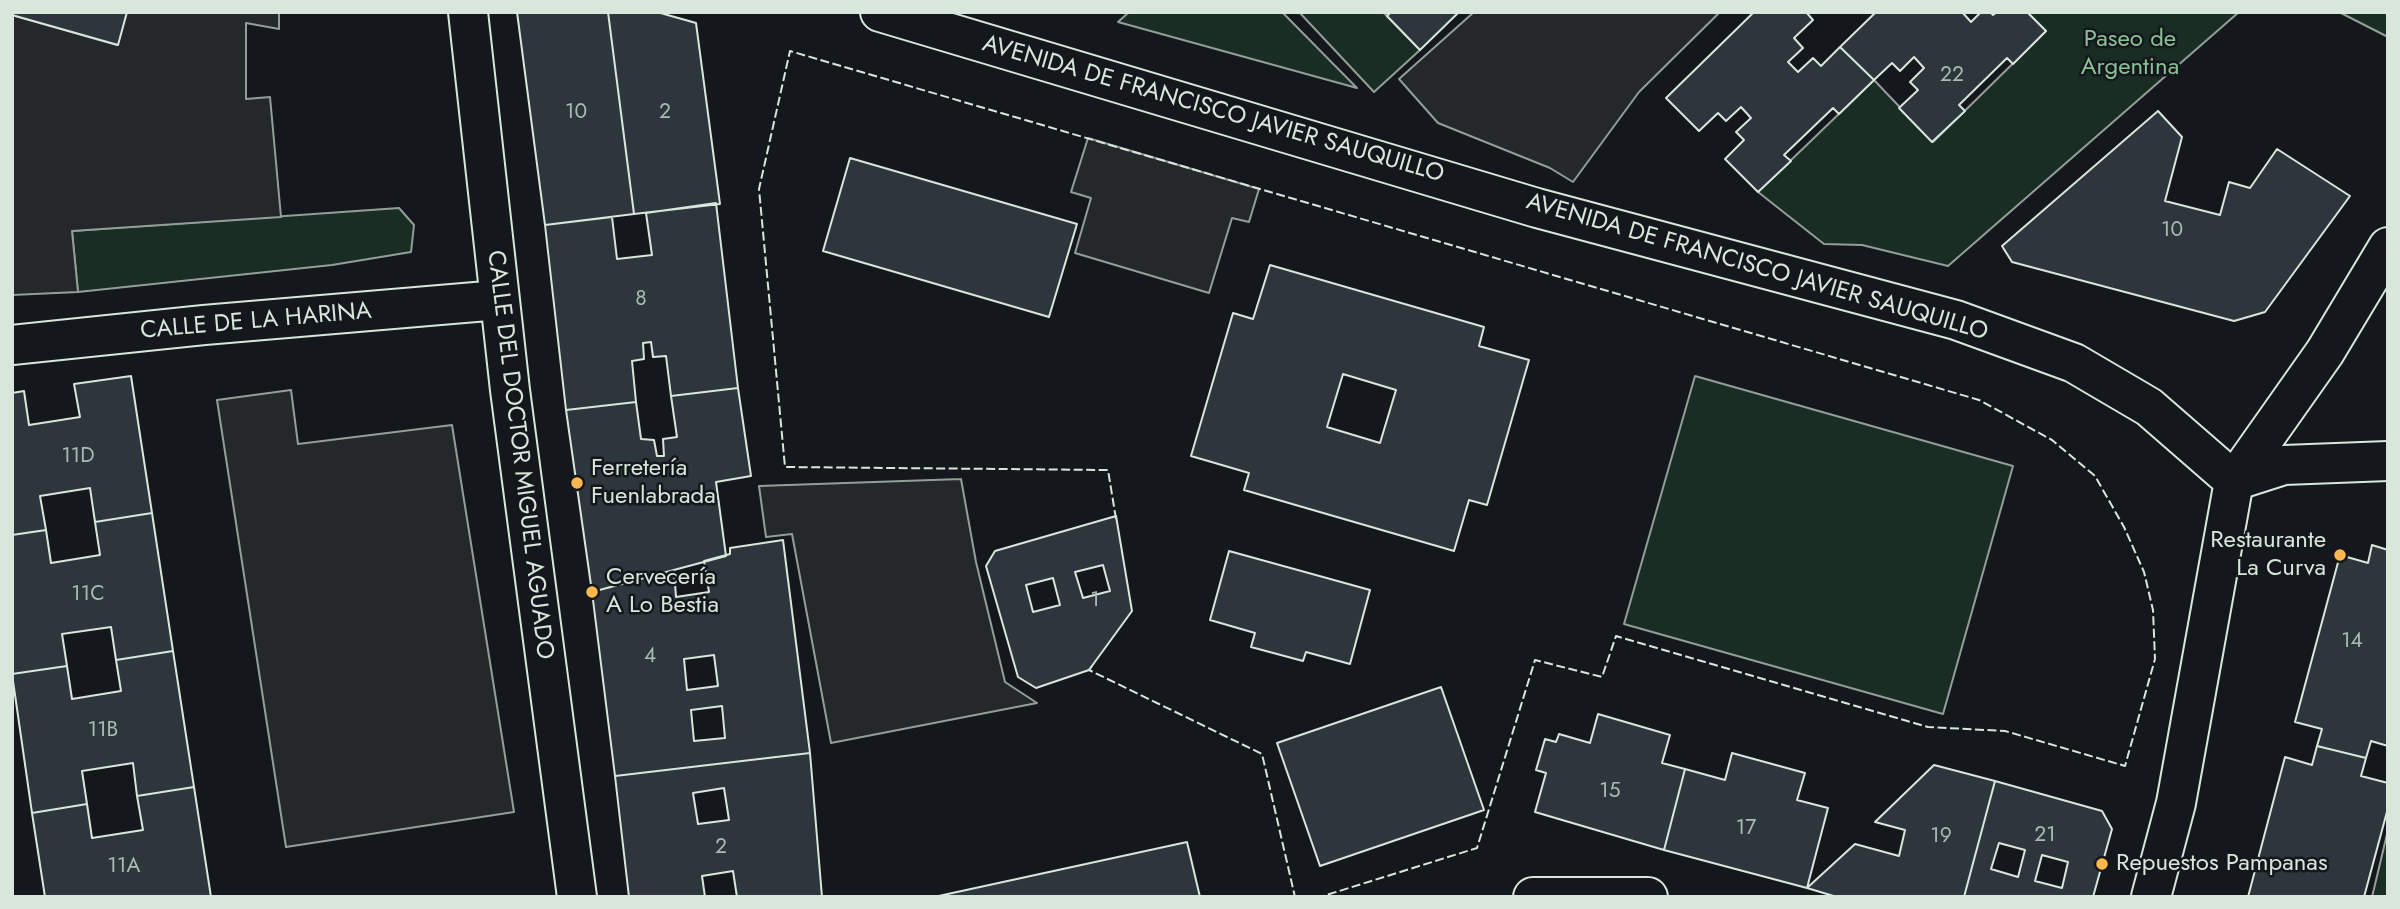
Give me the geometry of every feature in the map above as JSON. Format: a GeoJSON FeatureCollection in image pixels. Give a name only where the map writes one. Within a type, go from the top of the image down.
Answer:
{"type":"FeatureCollection","features":[{"type":"Feature","properties":{"kind":"street","name":"CALLE DEL DOCTOR MIGUEL AGUADO"},"geometry":{"type":"LineString","coordinates":[[468,12],[499,300],[577,897]]}},
{"type":"Feature","properties":{"kind":"street","name":"AVENIDA DE FRANCISCO JAVIER SAUQUILLO"},"geometry":{"type":"LineString","coordinates":[[880,12],[1537,208],[1956,320],[2074,363],[2149,407],[2234,481]]}},
{"type":"Feature","properties":{"kind":"street"},"geometry":{"type":"LineString","coordinates":[[2151,897],[2176,803],[2234,481],[2325,352],[2388,247]]}},
{"type":"Feature","properties":{"kind":"street","name":"CALLE DE LA HARINA"},"geometry":{"type":"LineString","coordinates":[[12,345],[204,325],[499,300]]}},
{"type":"Feature","properties":{"kind":"street"},"geometry":{"type":"LineString","coordinates":[[2234,481],[2284,465],[2388,461]]}},
{"type":"Feature","properties":{"kind":"street"},"geometry":{"type":"LineString","coordinates":[[1533,897],[1648,897]]}},
{"type":"Feature","properties":{"kind":"green space"},"geometry":{"type":"Polygon","coordinates":[[[1129,12],[1282,12],[1357,88],[1118,22],[1129,12]]]}},
{"type":"Feature","properties":{"kind":"green space"},"geometry":{"type":"Polygon","coordinates":[[[1299,12],[1383,12],[1420,50],[1374,92],[1299,12]]]}},
{"type":"Feature","properties":{"kind":"green space","name":"Paseo de Argentina"},"geometry":{"type":"Polygon","coordinates":[[[2027,12],[2239,12],[1948,266],[1862,245],[1824,244],[1758,192],[1874,80],[1933,142],[2046,31],[2027,12]]]}},
{"type":"Feature","properties":{"kind":"green space"},"geometry":{"type":"Polygon","coordinates":[[[2339,12],[2388,12],[2388,37],[2339,12]]]}},
{"type":"Feature","properties":{"kind":"green space"},"geometry":{"type":"Polygon","coordinates":[[[399,208],[414,225],[411,252],[332,265],[78,292],[72,231],[399,208]]]}},
{"type":"Feature","properties":{"kind":"green space"},"geometry":{"type":"Polygon","coordinates":[[[1695,376],[2013,466],[1943,714],[1624,624],[1695,376]]]}},
{"type":"Feature","properties":{"kind":"green space"},"geometry":{"type":"Polygon","coordinates":[[[2388,830],[2388,897],[2372,897],[2388,830]]]}},
{"type":"Feature","properties":{"kind":"shaded area"},"geometry":{"type":"Polygon","coordinates":[[[127,12],[279,12],[279,29],[246,23],[246,99],[270,97],[281,217],[72,231],[78,292],[12,295],[12,15],[117,45],[127,12]]]}},
{"type":"Feature","properties":{"kind":"shaded area"},"geometry":{"type":"Polygon","coordinates":[[[1474,12],[1720,12],[1639,92],[1573,182],[1550,168],[1438,123],[1399,79],[1474,12]]]}},
{"type":"Feature","properties":{"kind":"shaded area"},"geometry":{"type":"Polygon","coordinates":[[[1088,138],[1259,189],[1249,222],[1232,218],[1209,293],[1075,253],[1091,198],[1071,192],[1088,138]]]}},
{"type":"Feature","properties":{"kind":"shaded area"},"geometry":{"type":"Polygon","coordinates":[[[291,390],[298,444],[452,425],[514,812],[286,847],[217,400],[291,390]]]}},
{"type":"Feature","properties":{"kind":"shaded area"},"geometry":{"type":"Polygon","coordinates":[[[961,479],[976,562],[1005,682],[1037,703],[831,743],[792,534],[766,537],[759,486],[961,479]]]}},
{"type":"Feature","properties":{"kind":"building"},"geometry":{"type":"Polygon","coordinates":[[[12,12],[127,12],[118,45],[12,15],[12,12]]]}},
{"type":"Feature","properties":{"kind":"building"},"geometry":{"type":"Polygon","coordinates":[[[517,12],[608,12],[634,214],[545,225],[517,12]]]}},
{"type":"Feature","properties":{"kind":"building"},"geometry":{"type":"Polygon","coordinates":[[[608,12],[657,12],[696,23],[720,204],[634,214],[608,12]]]}},
{"type":"Feature","properties":{"kind":"building"},"geometry":{"type":"Polygon","coordinates":[[[1391,12],[1459,12],[1420,50],[1387,16],[1391,12]]]}},
{"type":"Feature","properties":{"kind":"building"},"geometry":{"type":"Polygon","coordinates":[[[1754,12],[1806,12],[1813,20],[1794,38],[1803,48],[1788,62],[1798,72],[1813,58],[1821,66],[1840,47],[1874,80],[1839,114],[1833,108],[1784,155],[1791,161],[1758,192],[1725,159],[1744,140],[1736,132],[1751,118],[1741,107],[1726,121],[1718,113],[1699,131],[1666,98],[1754,12]]]}},
{"type":"Feature","properties":{"kind":"building"},"geometry":{"type":"Polygon","coordinates":[[[1876,12],[1962,12],[1971,22],[1981,12],[1990,12],[1993,15],[1997,12],[2027,12],[2046,31],[2013,64],[2007,58],[1959,105],[1965,111],[1932,142],[1899,108],[1918,90],[1910,82],[1924,68],[1914,57],[1900,71],[1892,63],[1874,80],[1840,47],[1876,12]]]}},
{"type":"Feature","properties":{"kind":"building"},"geometry":{"type":"Polygon","coordinates":[[[2158,111],[2182,137],[2165,201],[2220,215],[2229,182],[2250,188],[2277,149],[2350,196],[2265,312],[2234,321],[2012,262],[2002,246],[2158,111]]]}},
{"type":"Feature","properties":{"kind":"building"},"geometry":{"type":"Polygon","coordinates":[[[850,158],[1077,224],[1049,317],[823,251],[850,158]]]}},
{"type":"Feature","properties":{"kind":"building"},"geometry":{"type":"Polygon","coordinates":[[[716,203],[738,388],[671,396],[666,356],[653,357],[651,342],[643,343],[644,359],[632,361],[636,402],[566,410],[545,225],[612,217],[617,259],[652,255],[646,213],[716,203]]]}},
{"type":"Feature","properties":{"kind":"building"},"geometry":{"type":"Polygon","coordinates":[[[1270,265],[1484,327],[1479,346],[1529,360],[1487,505],[1469,500],[1454,551],[1244,490],[1249,473],[1191,456],[1233,313],[1253,319],[1270,265]],[[1343,374],[1327,427],[1380,443],[1396,390],[1343,374]]]}},
{"type":"Feature","properties":{"kind":"building"},"geometry":{"type":"Polygon","coordinates":[[[131,376],[152,513],[95,522],[90,488],[40,496],[46,530],[12,535],[12,393],[24,391],[29,425],[80,417],[74,384],[131,376]]]}},
{"type":"Feature","properties":{"kind":"building"},"geometry":{"type":"Polygon","coordinates":[[[738,388],[751,476],[716,482],[726,556],[592,592],[566,410],[636,402],[641,439],[654,440],[657,456],[664,456],[663,439],[677,437],[671,396],[738,388]]]}},
{"type":"Feature","properties":{"kind":"building"},"geometry":{"type":"Polygon","coordinates":[[[152,513],[173,651],[116,660],[111,627],[62,634],[67,666],[12,674],[12,535],[46,530],[51,563],[100,555],[95,522],[152,513]]]}},
{"type":"Feature","properties":{"kind":"building"},"geometry":{"type":"Polygon","coordinates":[[[1116,516],[1132,611],[1089,670],[1036,688],[1018,677],[986,566],[995,551],[1116,516]],[[1103,565],[1075,572],[1083,598],[1110,591],[1103,565]],[[1053,578],[1026,585],[1033,612],[1060,605],[1053,578]]]}},
{"type":"Feature","properties":{"kind":"building"},"geometry":{"type":"Polygon","coordinates":[[[783,540],[810,753],[615,776],[592,592],[674,570],[676,597],[709,592],[704,561],[730,554],[730,548],[783,540]],[[714,655],[684,659],[687,690],[718,686],[714,655]],[[722,706],[691,710],[694,741],[725,738],[722,706]]]}},
{"type":"Feature","properties":{"kind":"building"},"geometry":{"type":"Polygon","coordinates":[[[2372,545],[2388,550],[2388,746],[2371,741],[2366,758],[2317,746],[2322,729],[2295,722],[2340,555],[2368,563],[2372,545]]]}},
{"type":"Feature","properties":{"kind":"building"},"geometry":{"type":"Polygon","coordinates":[[[1229,551],[1370,590],[1350,664],[1306,652],[1303,661],[1251,647],[1255,633],[1210,620],[1229,551]]]}},
{"type":"Feature","properties":{"kind":"building"},"geometry":{"type":"Polygon","coordinates":[[[173,651],[194,787],[137,796],[133,763],[82,771],[87,804],[32,813],[12,674],[67,666],[72,699],[121,691],[116,660],[173,651]]]}},
{"type":"Feature","properties":{"kind":"building"},"geometry":{"type":"Polygon","coordinates":[[[1441,687],[1484,810],[1320,866],[1277,743],[1441,687]]]}},
{"type":"Feature","properties":{"kind":"building"},"geometry":{"type":"Polygon","coordinates":[[[1598,714],[1670,735],[1662,763],[1685,769],[1664,850],[1535,812],[1546,773],[1536,770],[1545,739],[1556,742],[1559,734],[1590,743],[1598,714]]]}},
{"type":"Feature","properties":{"kind":"building"},"geometry":{"type":"Polygon","coordinates":[[[2317,746],[2366,758],[2361,776],[2388,783],[2388,808],[2364,897],[2248,897],[2285,757],[2312,765],[2317,746]]]}},
{"type":"Feature","properties":{"kind":"building"},"geometry":{"type":"Polygon","coordinates":[[[810,753],[822,897],[737,897],[733,871],[702,876],[705,897],[629,897],[615,776],[810,753]],[[724,788],[693,793],[698,824],[729,820],[724,788]]]}},
{"type":"Feature","properties":{"kind":"building"},"geometry":{"type":"Polygon","coordinates":[[[1732,753],[1805,773],[1797,800],[1828,808],[1807,888],[1664,850],[1685,769],[1725,780],[1732,753]]]}},
{"type":"Feature","properties":{"kind":"building"},"geometry":{"type":"Polygon","coordinates":[[[1934,765],[1995,781],[1964,897],[1837,897],[1807,888],[1855,844],[1899,856],[1905,830],[1875,822],[1934,765]]]}},
{"type":"Feature","properties":{"kind":"building"},"geometry":{"type":"Polygon","coordinates":[[[1995,781],[2102,811],[2112,829],[2093,897],[1964,897],[1995,781]],[[1999,843],[1991,869],[2018,877],[2025,850],[1999,843]],[[2042,855],[2035,881],[2062,888],[2068,862],[2042,855]]]}},
{"type":"Feature","properties":{"kind":"building"},"geometry":{"type":"Polygon","coordinates":[[[194,787],[211,897],[45,897],[32,813],[87,804],[92,838],[143,830],[137,796],[194,787]]]}},
{"type":"Feature","properties":{"kind":"building"},"geometry":{"type":"Polygon","coordinates":[[[1187,842],[1200,897],[934,897],[1187,842]]]}},
{"type":"Feature","properties":{"kind":"fence"},"geometry":{"type":"LineString","coordinates":[[1116,519],[1108,470],[785,467],[759,189],[790,51],[1979,400],[2052,440],[2095,476],[2124,527],[2144,572],[2153,610],[2155,659],[2125,766],[2005,731],[1928,727],[1616,636],[1602,677],[1535,660],[1477,848],[1320,897]]}},
{"type":"Feature","properties":{"kind":"fence"},"geometry":{"type":"LineString","coordinates":[[1092,666],[1089,670],[1262,754],[1295,897]]}},
{"type":"Feature","properties":{"kind":"place","name":"Ferretería Fuenlabrada"},"geometry":{"type":"Point","coordinates":[577,483]}},
{"type":"Feature","properties":{"kind":"place","name":"Restaurante La Curva"},"geometry":{"type":"Point","coordinates":[2340,555]}},
{"type":"Feature","properties":{"kind":"place","name":"Cervecería A Lo Bestia"},"geometry":{"type":"Point","coordinates":[592,592]}},
{"type":"Feature","properties":{"kind":"place","name":"Repuestos Pampanas"},"geometry":{"type":"Point","coordinates":[2102,864]}}]}
